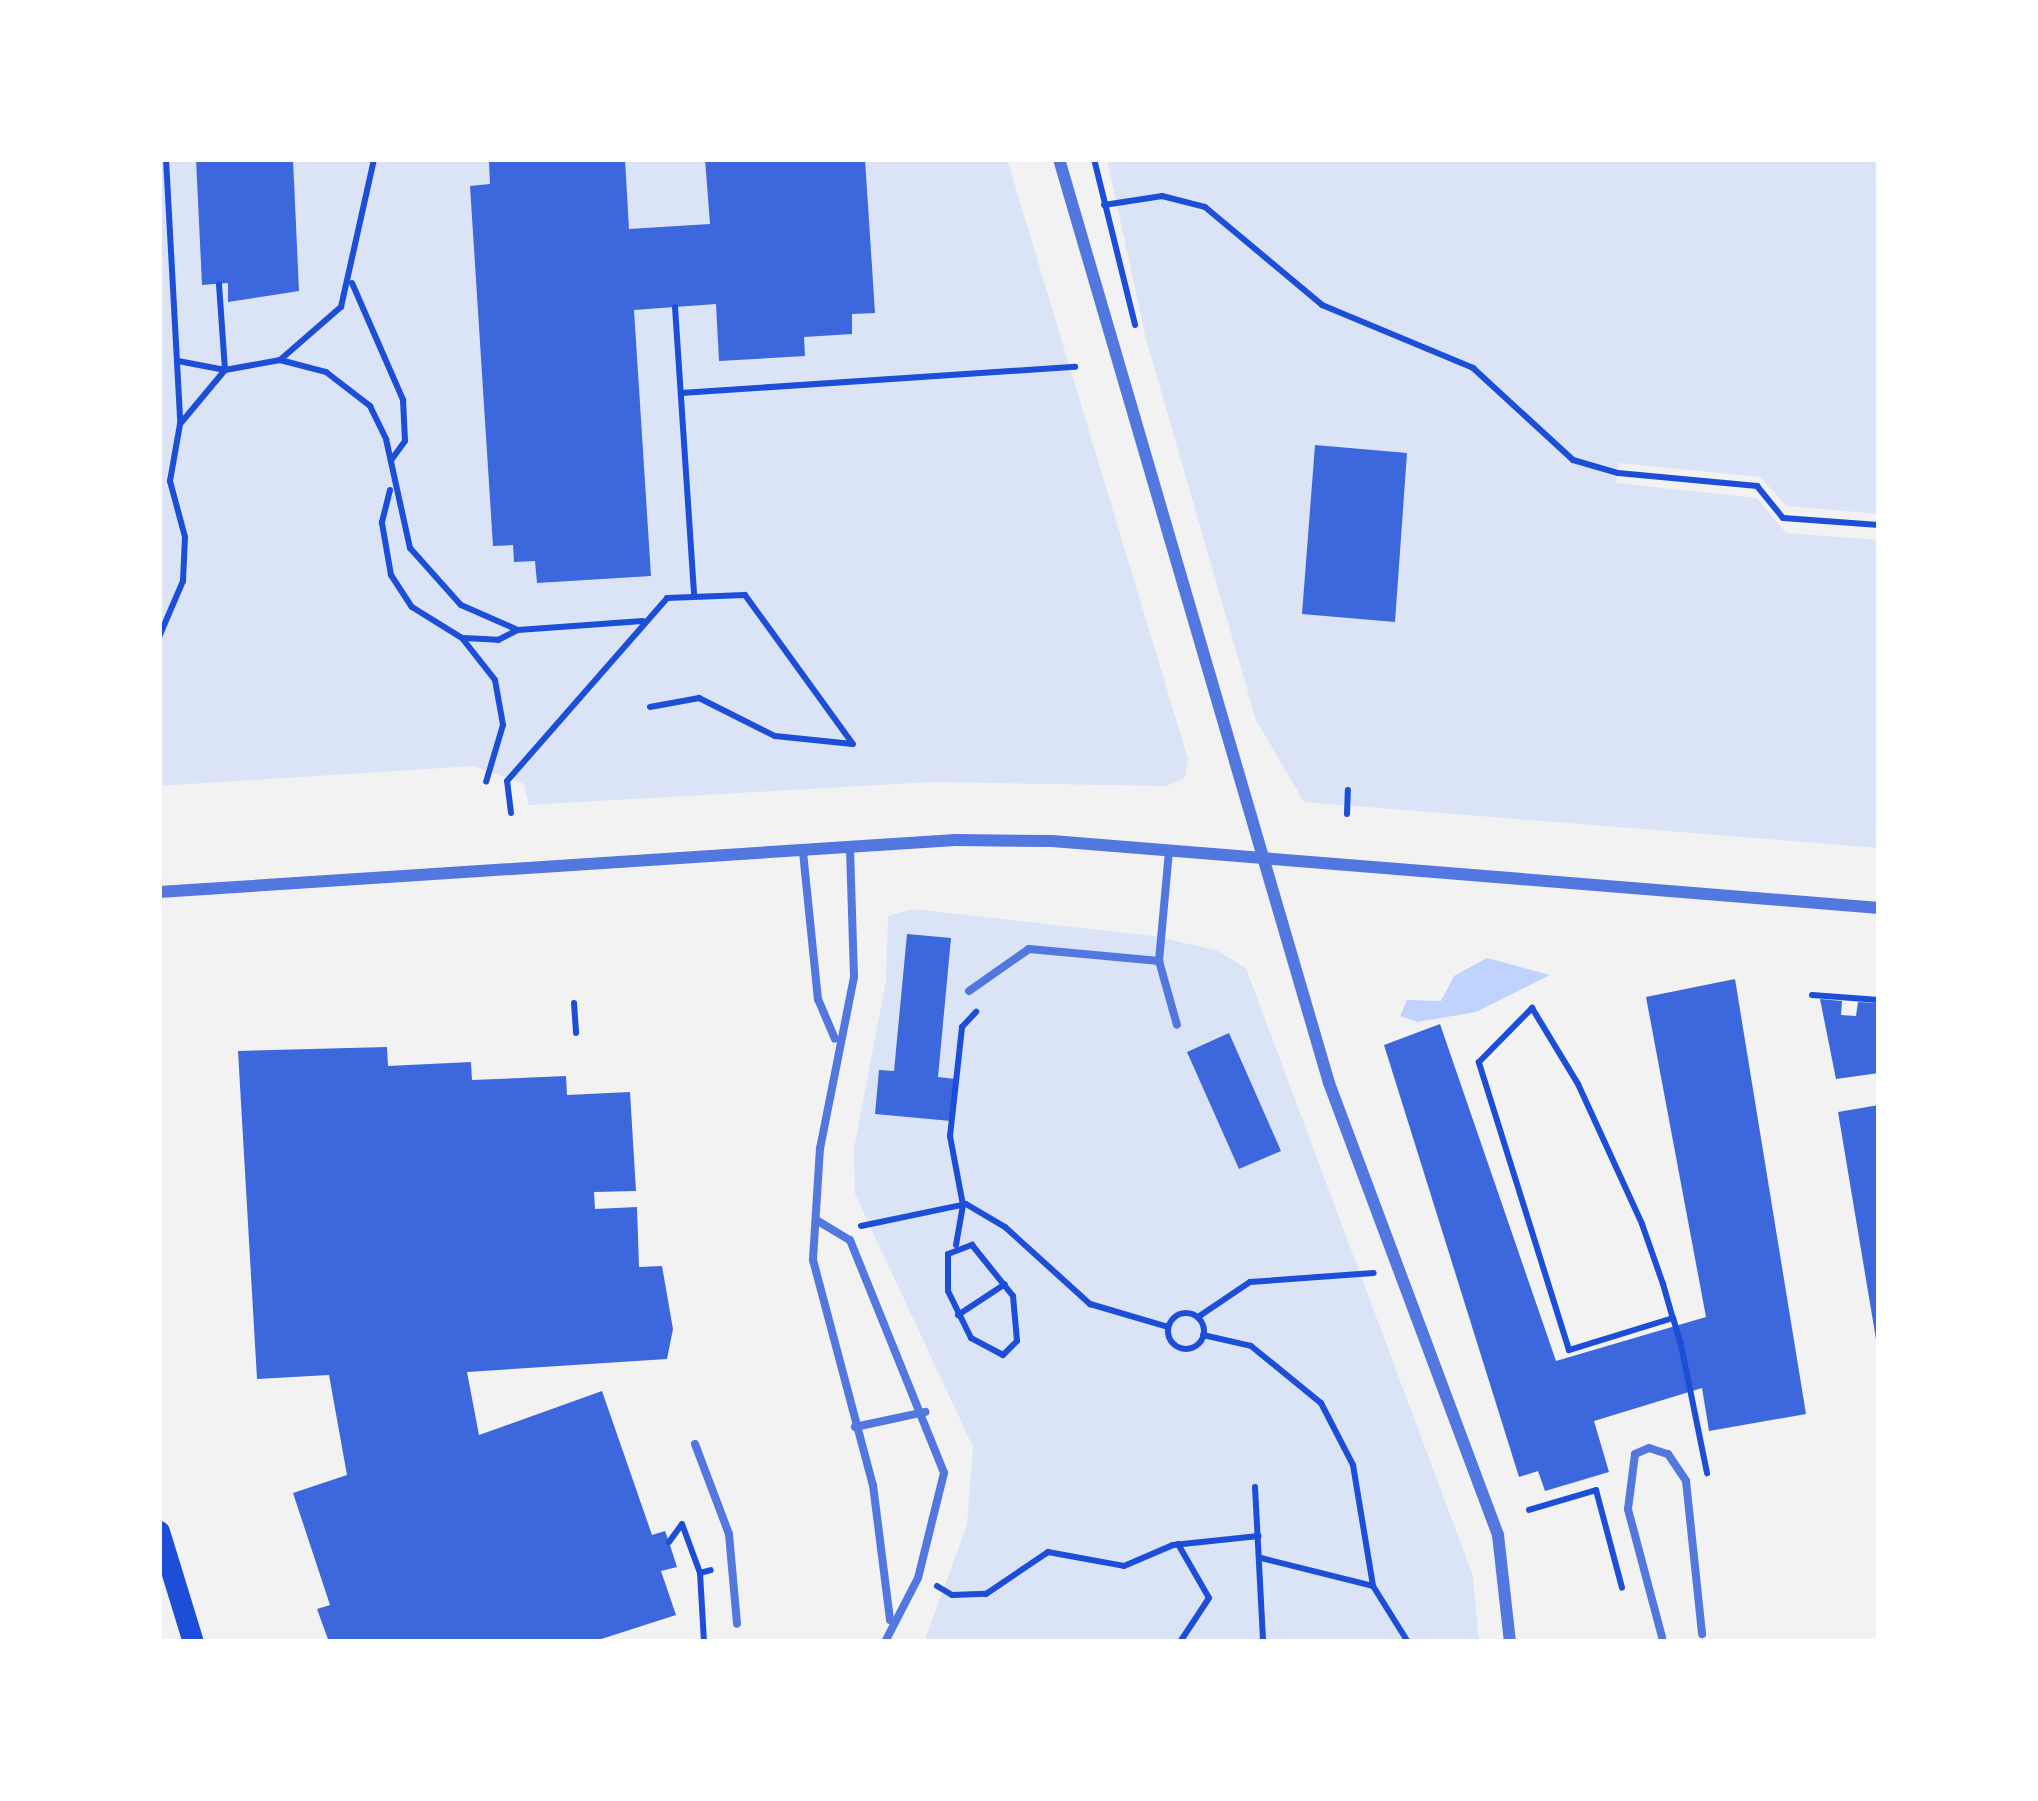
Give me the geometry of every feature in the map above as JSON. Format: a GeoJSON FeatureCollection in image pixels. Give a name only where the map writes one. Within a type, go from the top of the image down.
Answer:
{"type":"FeatureCollection","features":[{"type":"Feature","properties":{"kind":"main road"},"geometry":{"type":"LineString","coordinates":[[159,1531],[193,1642]]}},
{"type":"Feature","properties":{"kind":"street"},"geometry":{"type":"LineString","coordinates":[[1059,159],[1329,1083],[1498,1534],[1510,1642]]}},
{"type":"Feature","properties":{"kind":"street"},"geometry":{"type":"LineString","coordinates":[[159,892],[1052,841],[1879,908]]}},
{"type":"Feature","properties":{"kind":"lane"},"geometry":{"type":"LineString","coordinates":[[850,849],[854,977],[836,1040],[813,1260],[873,1486],[890,1620]]}},
{"type":"Feature","properties":{"kind":"lane"},"geometry":{"type":"LineString","coordinates":[[1169,851],[1159,962],[1177,1025]]}},
{"type":"Feature","properties":{"kind":"lane"},"geometry":{"type":"LineString","coordinates":[[803,852],[818,999],[836,1040]]}},
{"type":"Feature","properties":{"kind":"lane"},"geometry":{"type":"LineString","coordinates":[[969,991],[1029,950],[1159,962]]}},
{"type":"Feature","properties":{"kind":"lane"},"geometry":{"type":"LineString","coordinates":[[818,1221],[850,1240],[925,1412],[944,1473],[940,1506],[918,1577],[890,1620],[884,1642]]}},
{"type":"Feature","properties":{"kind":"lane"},"geometry":{"type":"LineString","coordinates":[[856,1426],[925,1412]]}},
{"type":"Feature","properties":{"kind":"lane"},"geometry":{"type":"LineString","coordinates":[[695,1444],[729,1534],[736,1624]]}},
{"type":"Feature","properties":{"kind":"lane"},"geometry":{"type":"LineString","coordinates":[[1662,1637],[1628,1509],[1635,1454],[1649,1448],[1668,1454],[1686,1481],[1702,1634]]}},
{"type":"Feature","properties":{"kind":"path"},"geometry":{"type":"LineString","coordinates":[[159,637],[183,580],[185,537],[170,481],[180,424],[166,159]]}},
{"type":"Feature","properties":{"kind":"path"},"geometry":{"type":"LineString","coordinates":[[280,360],[340,308],[351,282],[374,159]]}},
{"type":"Feature","properties":{"kind":"path"},"geometry":{"type":"LineString","coordinates":[[1094,159],[1138,335]]}},
{"type":"Feature","properties":{"kind":"path"},"geometry":{"type":"LineString","coordinates":[[1104,205],[1162,196],[1205,207],[1322,305],[1474,368],[1573,460],[1618,473],[1757,486],[1783,518],[1879,525]]}},
{"type":"Feature","properties":{"kind":"path"},"geometry":{"type":"LineString","coordinates":[[351,282],[403,400],[404,441],[391,460]]}},
{"type":"Feature","properties":{"kind":"path"},"geometry":{"type":"LineString","coordinates":[[180,424],[225,370],[219,284]]}},
{"type":"Feature","properties":{"kind":"path"},"geometry":{"type":"LineString","coordinates":[[675,308],[694,596]]}},
{"type":"Feature","properties":{"kind":"path"},"geometry":{"type":"LineString","coordinates":[[178,361],[225,370],[280,360],[326,372],[357,393],[381,424],[410,548],[433,581],[461,605],[518,631]]}},
{"type":"Feature","properties":{"kind":"path"},"geometry":{"type":"LineString","coordinates":[[681,393],[1076,367]]}},
{"type":"Feature","properties":{"kind":"path"},"geometry":{"type":"LineString","coordinates":[[392,483],[382,523],[391,575],[412,608],[462,638],[495,680],[501,703],[501,744],[486,782]]}},
{"type":"Feature","properties":{"kind":"path"},"geometry":{"type":"LineString","coordinates":[[511,813],[507,781],[667,598],[745,595],[854,744],[775,736],[690,697],[650,707]]}},
{"type":"Feature","properties":{"kind":"path"},"geometry":{"type":"LineString","coordinates":[[462,638],[498,640],[518,631],[647,620]]}},
{"type":"Feature","properties":{"kind":"path"},"geometry":{"type":"LineString","coordinates":[[1347,814],[1348,790]]}},
{"type":"Feature","properties":{"kind":"path"},"geometry":{"type":"LineString","coordinates":[[1812,995],[1879,1000]]}},
{"type":"Feature","properties":{"kind":"path"},"geometry":{"type":"LineString","coordinates":[[956,1245],[983,1252],[1005,1284],[1017,1317],[1013,1350],[985,1351],[958,1315],[945,1269],[956,1245],[963,1204],[949,1149],[961,1036],[993,998]]}},
{"type":"Feature","properties":{"kind":"path"},"geometry":{"type":"LineString","coordinates":[[574,1003],[576,1033]]}},
{"type":"Feature","properties":{"kind":"path"},"geometry":{"type":"LineString","coordinates":[[1673,1318],[1569,1350],[1479,1062],[1532,1008],[1620,1172],[1673,1318],[1709,1488]]}},
{"type":"Feature","properties":{"kind":"path"},"geometry":{"type":"LineString","coordinates":[[860,1226],[963,1204],[1005,1227],[1090,1304],[1168,1328],[1179,1349],[1192,1348],[1203,1335]]}},
{"type":"Feature","properties":{"kind":"path"},"geometry":{"type":"LineString","coordinates":[[1168,1328],[1174,1316],[1198,1317],[1250,1282],[1374,1274]]}},
{"type":"Feature","properties":{"kind":"path"},"geometry":{"type":"LineString","coordinates":[[958,1315],[1005,1284]]}},
{"type":"Feature","properties":{"kind":"path"},"geometry":{"type":"LineString","coordinates":[[1198,1317],[1203,1335]]}},
{"type":"Feature","properties":{"kind":"path"},"geometry":{"type":"LineString","coordinates":[[1203,1335],[1251,1346],[1321,1403],[1353,1466],[1372,1586],[1408,1642]]}},
{"type":"Feature","properties":{"kind":"path"},"geometry":{"type":"LineString","coordinates":[[1256,1487],[1263,1642]]}},
{"type":"Feature","properties":{"kind":"path"},"geometry":{"type":"LineString","coordinates":[[1529,1510],[1596,1490],[1622,1588]]}},
{"type":"Feature","properties":{"kind":"path"},"geometry":{"type":"LineString","coordinates":[[668,1541],[682,1524],[700,1573],[704,1642]]}},
{"type":"Feature","properties":{"kind":"path"},"geometry":{"type":"LineString","coordinates":[[932,1583],[974,1596],[1048,1552],[1124,1566],[1178,1544],[1259,1536]]}},
{"type":"Feature","properties":{"kind":"path"},"geometry":{"type":"LineString","coordinates":[[1178,1544],[1209,1598],[1180,1642]]}},
{"type":"Feature","properties":{"kind":"path"},"geometry":{"type":"LineString","coordinates":[[1261,1558],[1372,1586]]}},
{"type":"Feature","properties":{"kind":"path"},"geometry":{"type":"LineString","coordinates":[[700,1573],[732,1565]]}},
{"type":"Feature","properties":{"kind":"shaded area"},"geometry":{"type":"Polygon","coordinates":[[[159,159],[1007,159],[1188,759],[1185,777],[1167,786],[932,782],[529,805],[524,784],[474,766],[159,786],[159,159]]]}},
{"type":"Feature","properties":{"kind":"shaded area"},"geometry":{"type":"Polygon","coordinates":[[[1107,159],[1879,159],[1879,514],[1787,506],[1760,477],[1619,463],[1616,483],[1757,498],[1786,533],[1879,540],[1879,848],[1304,802],[1256,720],[1146,339],[1107,159]]]}},
{"type":"Feature","properties":{"kind":"shaded area"},"geometry":{"type":"Polygon","coordinates":[[[913,909],[1153,936],[1216,950],[1246,968],[1473,1576],[1479,1642],[924,1642],[967,1525],[973,1447],[855,1194],[854,1148],[886,981],[888,916],[913,909]]]}},
{"type":"Feature","properties":{"kind":"water"},"geometry":{"type":"Polygon","coordinates":[[[1487,958],[1550,975],[1476,1012],[1417,1022],[1400,1016],[1407,1000],[1441,1001],[1454,976],[1487,958]]]}},
{"type":"Feature","properties":{"kind":"building"},"geometry":{"type":"Polygon","coordinates":[[[196,159],[293,159],[299,291],[228,302],[228,283],[202,285],[196,159]]]}},
{"type":"Feature","properties":{"kind":"building"},"geometry":{"type":"Polygon","coordinates":[[[625,159],[629,229],[710,224],[705,159],[865,159],[875,313],[852,314],[852,334],[804,337],[805,356],[719,361],[716,304],[634,310],[651,576],[537,583],[535,561],[514,562],[513,545],[493,546],[470,186],[490,184],[489,162],[625,159]]]}},
{"type":"Feature","properties":{"kind":"building"},"geometry":{"type":"Polygon","coordinates":[[[1315,445],[1407,453],[1395,622],[1302,614],[1315,445]]]}},
{"type":"Feature","properties":{"kind":"building"},"geometry":{"type":"Polygon","coordinates":[[[907,934],[951,938],[938,1077],[955,1079],[951,1121],[875,1114],[879,1070],[894,1071],[907,934]]]}},
{"type":"Feature","properties":{"kind":"building"},"geometry":{"type":"Polygon","coordinates":[[[1735,979],[1806,1414],[1709,1431],[1702,1388],[1594,1421],[1609,1472],[1545,1491],[1538,1471],[1519,1477],[1384,1045],[1440,1024],[1556,1361],[1706,1317],[1646,997],[1735,979]]]}},
{"type":"Feature","properties":{"kind":"building"},"geometry":{"type":"Polygon","coordinates":[[[1820,999],[1842,1001],[1841,1015],[1856,1016],[1858,1002],[1879,1003],[1879,1073],[1836,1079],[1820,999]]]}},
{"type":"Feature","properties":{"kind":"building"},"geometry":{"type":"Polygon","coordinates":[[[1229,1033],[1281,1151],[1239,1169],[1187,1052],[1229,1033]]]}},
{"type":"Feature","properties":{"kind":"building"},"geometry":{"type":"Polygon","coordinates":[[[387,1047],[388,1066],[471,1062],[472,1080],[566,1076],[567,1095],[630,1092],[636,1191],[594,1192],[595,1209],[637,1207],[639,1267],[662,1266],[673,1329],[667,1359],[467,1372],[479,1435],[602,1391],[652,1535],[665,1531],[669,1542],[677,1567],[661,1571],[676,1615],[592,1642],[329,1642],[317,1609],[330,1605],[293,1493],[347,1475],[329,1375],[257,1379],[238,1051],[387,1047]]]}},
{"type":"Feature","properties":{"kind":"building"},"geometry":{"type":"Polygon","coordinates":[[[1879,1105],[1879,1345],[1877,1345],[1838,1112],[1879,1105]]]}}]}
